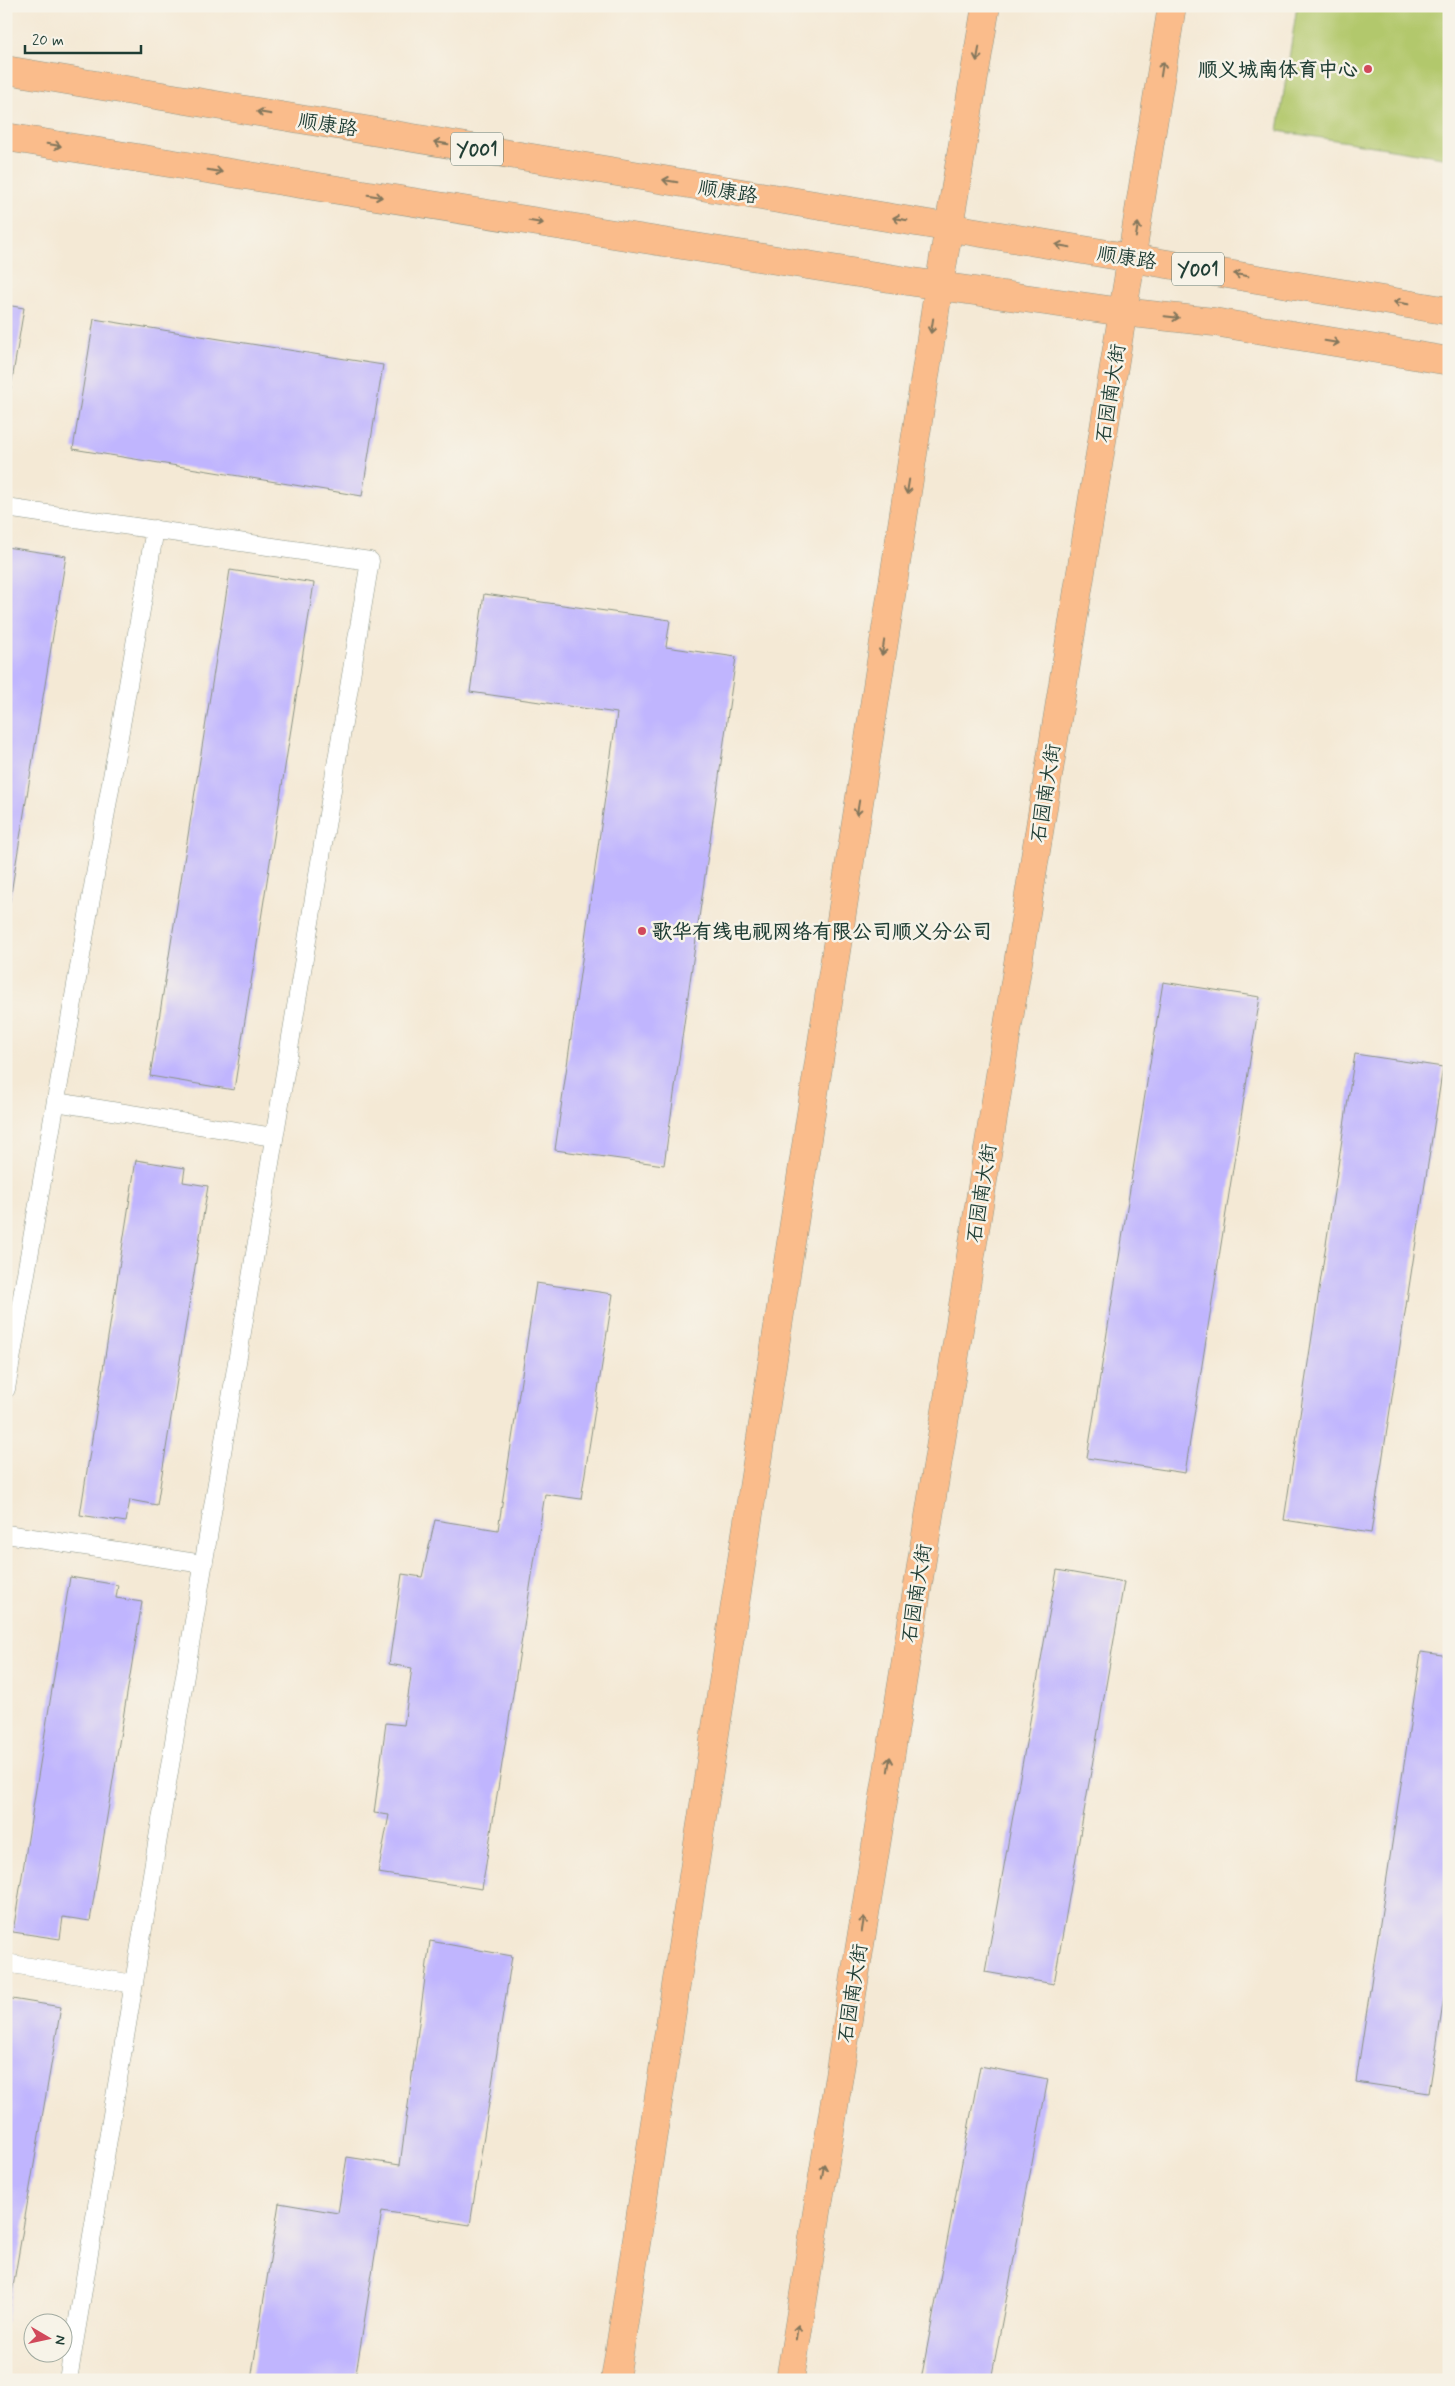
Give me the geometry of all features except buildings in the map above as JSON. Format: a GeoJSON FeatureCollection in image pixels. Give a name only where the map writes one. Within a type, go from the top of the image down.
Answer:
{"type":"FeatureCollection","features":[{"type":"Feature","properties":{"kind":"main road"},"geometry":{"type":"LineString","coordinates":[[615,2380],[938,286],[986,6]]}},
{"type":"Feature","properties":{"kind":"main road","name":"石园南大街"},"geometry":{"type":"LineString","coordinates":[[790,2380],[1172,6]]}},
{"type":"Feature","properties":{"kind":"main road","name":"顺康路"},"geometry":{"type":"LineString","coordinates":[[6,70],[1449,311]]}},
{"type":"Feature","properties":{"kind":"main road"},"geometry":{"type":"LineString","coordinates":[[6,137],[938,286],[1123,312],[1214,322],[1449,361]]}},
{"type":"Feature","properties":{"kind":"lane"},"geometry":{"type":"LineString","coordinates":[[6,508],[370,561],[68,2380]]}},
{"type":"Feature","properties":{"kind":"lane"},"geometry":{"type":"LineString","coordinates":[[6,1389],[155,530]]}},
{"type":"Feature","properties":{"kind":"lane"},"geometry":{"type":"LineString","coordinates":[[56,1102],[273,1137]]}},
{"type":"Feature","properties":{"kind":"lane"},"geometry":{"type":"LineString","coordinates":[[6,1534],[203,1564]]}},
{"type":"Feature","properties":{"kind":"lane"},"geometry":{"type":"LineString","coordinates":[[6,1963],[134,1984]]}},
{"type":"Feature","properties":{"kind":"green space","name":"顺义城南体育中心"},"geometry":{"type":"Polygon","coordinates":[[[1297,6],[1449,6],[1449,158],[1278,131],[1297,6]]]}},
{"type":"Feature","properties":{"kind":"place","name":"顺义城南体育中心"},"geometry":{"type":"Point","coordinates":[1368,69]}},
{"type":"Feature","properties":{"kind":"place","name":"歌华有线电视网络有限公司顺义分公司"},"geometry":{"type":"Point","coordinates":[642,931]}}]}
